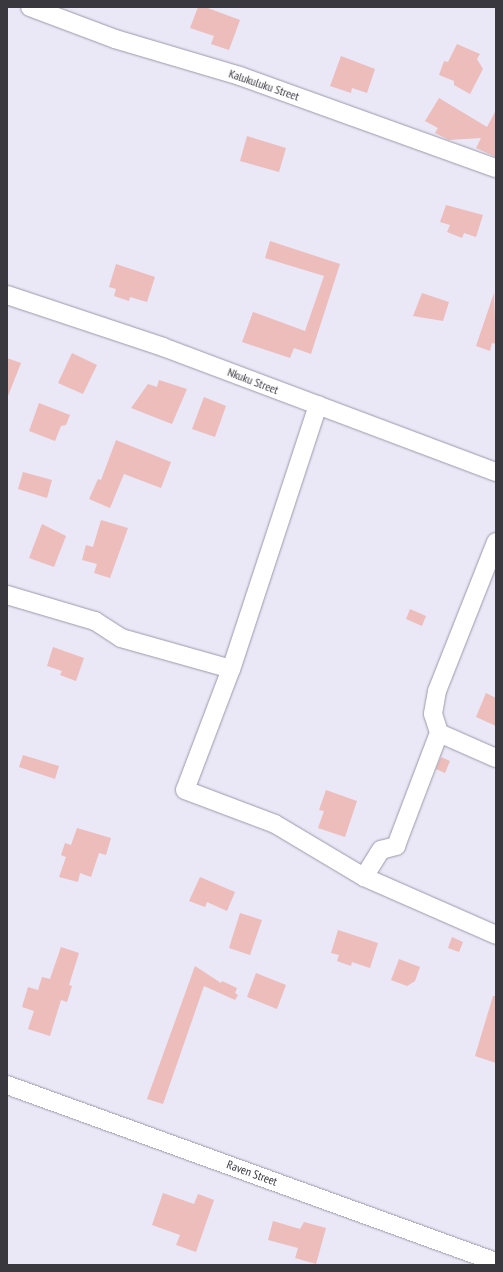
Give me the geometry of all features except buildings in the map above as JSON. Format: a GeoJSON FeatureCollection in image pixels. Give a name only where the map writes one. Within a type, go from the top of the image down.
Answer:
{"type":"FeatureCollection","features":[{"type":"Feature","properties":{"kind":"street","name":"Kalukuluku Street"},"geometry":{"type":"LineString","coordinates":[[30,7],[115,39],[240,76],[496,168]]}},
{"type":"Feature","properties":{"kind":"street","name":"Nkuku Street"},"geometry":{"type":"LineString","coordinates":[[7,295],[163,347],[496,472]]}},
{"type":"Feature","properties":{"kind":"street"},"geometry":{"type":"LineString","coordinates":[[318,405],[231,669],[185,790],[275,824],[364,877],[496,935]]}},
{"type":"Feature","properties":{"kind":"street"},"geometry":{"type":"LineString","coordinates":[[364,877],[381,850],[396,846],[439,733],[433,714],[437,691],[496,542]]}},
{"type":"Feature","properties":{"kind":"street"},"geometry":{"type":"LineString","coordinates":[[7,595],[95,621],[121,638],[231,669]]}},
{"type":"Feature","properties":{"kind":"street"},"geometry":{"type":"LineString","coordinates":[[439,733],[496,758]]}},
{"type":"Feature","properties":{"kind":"street","name":"Raven Street"},"geometry":{"type":"LineString","coordinates":[[7,1085],[496,1262]]}}]}
